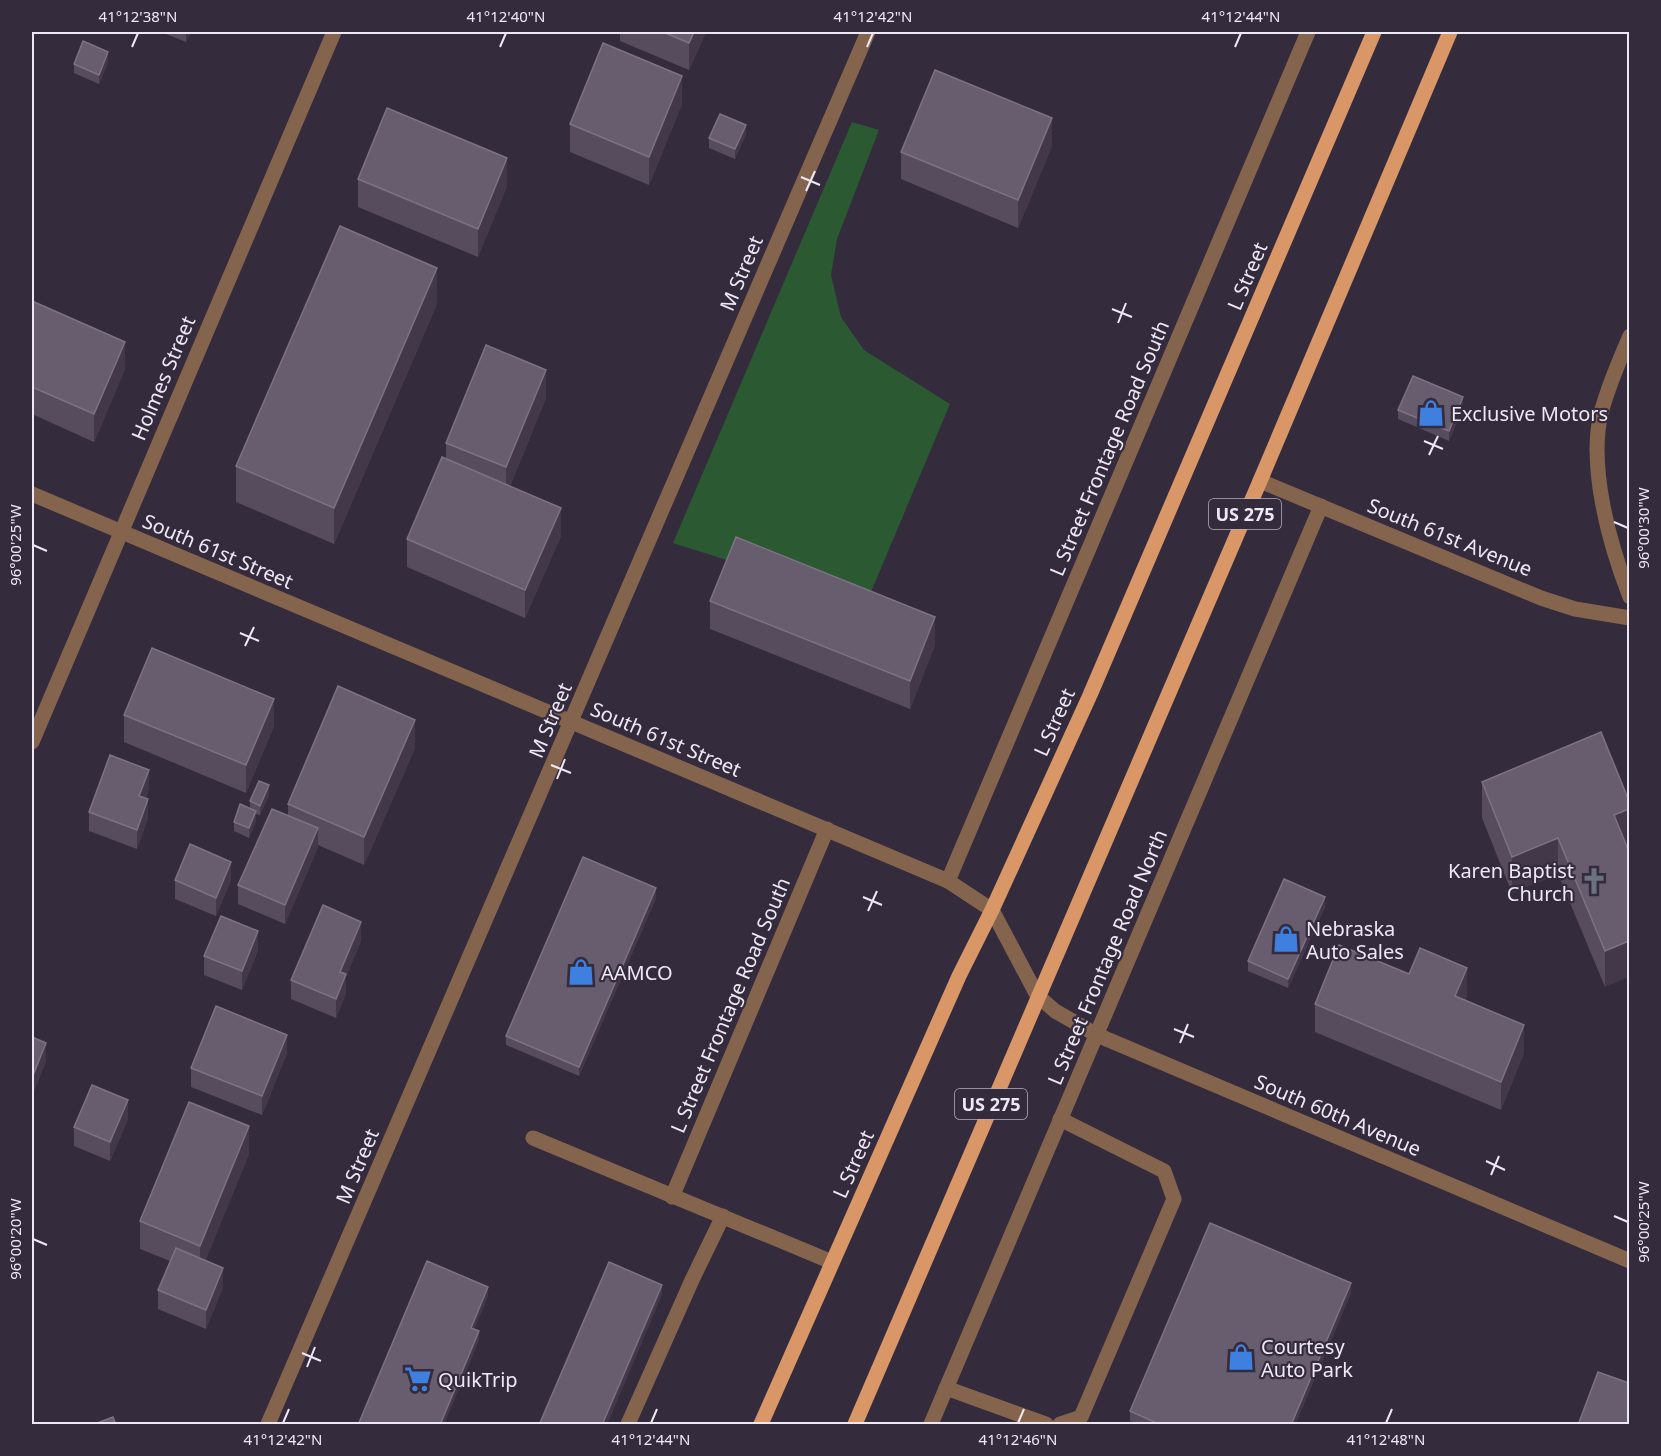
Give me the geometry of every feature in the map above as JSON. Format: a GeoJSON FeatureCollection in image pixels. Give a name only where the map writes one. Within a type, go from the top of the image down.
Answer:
{"type":"FeatureCollection","features":[{"type":"Feature","properties":{"kind":"main road","name":"L Street"},"geometry":{"type":"LineString","coordinates":[[761,1425],[959,976],[992,910],[1090,695],[1374,32]]}},
{"type":"Feature","properties":{"kind":"main road","name":"US 275"},"geometry":{"type":"LineString","coordinates":[[855,1425],[1450,32]]}},
{"type":"Feature","properties":{"kind":"street","name":"Holmes Street"},"geometry":{"type":"LineString","coordinates":[[32,742],[334,32]]}},
{"type":"Feature","properties":{"kind":"street","name":"M Street"},"geometry":{"type":"LineString","coordinates":[[268,1425],[868,32]]}},
{"type":"Feature","properties":{"kind":"street","name":"L Street Frontage Road South"},"geometry":{"type":"LineString","coordinates":[[948,881],[1308,32]]}},
{"type":"Feature","properties":{"kind":"street"},"geometry":{"type":"LineString","coordinates":[[1629,336],[1612,378],[1601,415],[1598,453],[1602,497],[1614,557],[1629,597]]}},
{"type":"Feature","properties":{"kind":"street","name":"South 61st Avenue"},"geometry":{"type":"LineString","coordinates":[[1260,481],[1541,598],[1575,609],[1629,618]]}},
{"type":"Feature","properties":{"kind":"street","name":"South 61st Street"},"geometry":{"type":"LineString","coordinates":[[32,494],[948,881],[992,910],[1037,995]]}},
{"type":"Feature","properties":{"kind":"street","name":"L Street Frontage Road North"},"geometry":{"type":"LineString","coordinates":[[931,1425],[1321,506]]}},
{"type":"Feature","properties":{"kind":"street","name":"L Street Frontage Road South"},"geometry":{"type":"LineString","coordinates":[[672,1197],[827,829]]}},
{"type":"Feature","properties":{"kind":"street","name":"South 60th Avenue"},"geometry":{"type":"LineString","coordinates":[[1037,995],[1054,1011],[1097,1035],[1629,1261]]}},
{"type":"Feature","properties":{"kind":"street"},"geometry":{"type":"LineString","coordinates":[[1060,1119],[1164,1171],[1174,1199],[1081,1417],[1060,1425]]}},
{"type":"Feature","properties":{"kind":"street"},"geometry":{"type":"LineString","coordinates":[[533,1138],[832,1262]]}},
{"type":"Feature","properties":{"kind":"street"},"geometry":{"type":"LineString","coordinates":[[628,1425],[723,1216]]}},
{"type":"Feature","properties":{"kind":"street"},"geometry":{"type":"LineString","coordinates":[[946,1388],[1046,1425]]}},
{"type":"Feature","properties":{"kind":"green space"},"geometry":{"type":"Polygon","coordinates":[[[852,122],[879,130],[837,239],[831,275],[841,317],[864,350],[950,404],[866,604],[673,543],[852,122]]]}},
{"type":"Feature","properties":{"kind":"building"},"geometry":{"type":"Polygon","coordinates":[[[663,32],[694,32],[689,43],[663,32]]]}},
{"type":"Feature","properties":{"kind":"building"},"geometry":{"type":"Polygon","coordinates":[[[83,41],[108,52],[99,75],[74,64],[83,41]]]}},
{"type":"Feature","properties":{"kind":"building"},"geometry":{"type":"Polygon","coordinates":[[[603,43],[682,76],[649,157],[570,124],[603,43]]]}},
{"type":"Feature","properties":{"kind":"building"},"geometry":{"type":"Polygon","coordinates":[[[935,70],[1052,118],[1018,200],[901,152],[935,70]]]}},
{"type":"Feature","properties":{"kind":"building"},"geometry":{"type":"Polygon","coordinates":[[[387,108],[507,158],[478,229],[358,179],[387,108]]]}},
{"type":"Feature","properties":{"kind":"building"},"geometry":{"type":"Polygon","coordinates":[[[720,114],[746,125],[735,149],[709,138],[720,114]]]}},
{"type":"Feature","properties":{"kind":"building"},"geometry":{"type":"Polygon","coordinates":[[[340,226],[437,268],[334,508],[236,466],[340,226]]]}},
{"type":"Feature","properties":{"kind":"building"},"geometry":{"type":"Polygon","coordinates":[[[32,301],[125,342],[94,414],[32,387],[32,301]]]}},
{"type":"Feature","properties":{"kind":"building"},"geometry":{"type":"Polygon","coordinates":[[[486,345],[546,370],[506,467],[446,443],[486,345]]]}},
{"type":"Feature","properties":{"kind":"building","name":"Exclusive Motors"},"geometry":{"type":"Polygon","coordinates":[[[1413,376],[1463,397],[1449,431],[1398,410],[1413,376]]]}},
{"type":"Feature","properties":{"kind":"building"},"geometry":{"type":"Polygon","coordinates":[[[442,457],[561,508],[525,590],[407,539],[442,457]]]}},
{"type":"Feature","properties":{"kind":"building"},"geometry":{"type":"Polygon","coordinates":[[[736,537],[935,617],[910,681],[710,601],[736,537]]]}},
{"type":"Feature","properties":{"kind":"building"},"geometry":{"type":"Polygon","coordinates":[[[152,648],[274,699],[246,765],[124,715],[152,648]]]}},
{"type":"Feature","properties":{"kind":"building"},"geometry":{"type":"Polygon","coordinates":[[[338,686],[415,720],[364,837],[288,804],[338,686]]]}},
{"type":"Feature","properties":{"kind":"building","name":"Karen Baptist Church"},"geometry":{"type":"Polygon","coordinates":[[[1601,732],[1629,801],[1629,809],[1614,815],[1629,852],[1629,941],[1605,951],[1558,838],[1512,857],[1482,782],[1601,732]]]}},
{"type":"Feature","properties":{"kind":"building"},"geometry":{"type":"Polygon","coordinates":[[[110,755],[149,770],[139,796],[148,799],[137,830],[89,812],[110,755]]]}},
{"type":"Feature","properties":{"kind":"building"},"geometry":{"type":"Polygon","coordinates":[[[259,781],[269,785],[260,806],[250,801],[259,781]]]}},
{"type":"Feature","properties":{"kind":"building"},"geometry":{"type":"Polygon","coordinates":[[[240,804],[256,811],[249,828],[234,822],[240,804]]]}},
{"type":"Feature","properties":{"kind":"building"},"geometry":{"type":"Polygon","coordinates":[[[272,809],[318,828],[285,905],[238,885],[272,809]]]}},
{"type":"Feature","properties":{"kind":"building"},"geometry":{"type":"Polygon","coordinates":[[[190,844],[231,862],[216,898],[175,880],[190,844]]]}},
{"type":"Feature","properties":{"kind":"building","name":"AAMCO"},"geometry":{"type":"Polygon","coordinates":[[[583,857],[656,888],[579,1067],[506,1036],[583,857]]]}},
{"type":"Feature","properties":{"kind":"building","name":"Nebraska Auto Sales"},"geometry":{"type":"Polygon","coordinates":[[[1284,879],[1325,897],[1288,979],[1248,961],[1284,879]]]}},
{"type":"Feature","properties":{"kind":"building"},"geometry":{"type":"Polygon","coordinates":[[[323,905],[361,922],[340,972],[346,974],[336,999],[291,980],[323,905]]]}},
{"type":"Feature","properties":{"kind":"building"},"geometry":{"type":"Polygon","coordinates":[[[221,916],[258,931],[242,971],[204,956],[221,916]]]}},
{"type":"Feature","properties":{"kind":"building"},"geometry":{"type":"Polygon","coordinates":[[[1339,945],[1409,974],[1420,948],[1467,968],[1455,996],[1524,1025],[1501,1082],[1315,1004],[1339,945]]]}},
{"type":"Feature","properties":{"kind":"building"},"geometry":{"type":"Polygon","coordinates":[[[216,1006],[287,1035],[262,1096],[191,1068],[216,1006]]]}},
{"type":"Feature","properties":{"kind":"building"},"geometry":{"type":"Polygon","coordinates":[[[32,1037],[46,1043],[32,1078],[32,1037]]]}},
{"type":"Feature","properties":{"kind":"building"},"geometry":{"type":"Polygon","coordinates":[[[92,1085],[128,1100],[110,1142],[74,1127],[92,1085]]]}},
{"type":"Feature","properties":{"kind":"building"},"geometry":{"type":"Polygon","coordinates":[[[189,1102],[249,1126],[200,1246],[140,1221],[189,1102]]]}},
{"type":"Feature","properties":{"kind":"building","name":"Courtesy Auto Park"},"geometry":{"type":"Polygon","coordinates":[[[1210,1223],[1351,1283],[1291,1425],[1161,1425],[1130,1411],[1210,1223]]]}},
{"type":"Feature","properties":{"kind":"building"},"geometry":{"type":"Polygon","coordinates":[[[176,1248],[223,1268],[206,1310],[158,1290],[176,1248]]]}},
{"type":"Feature","properties":{"kind":"building"},"geometry":{"type":"Polygon","coordinates":[[[427,1261],[488,1287],[471,1328],[479,1331],[440,1425],[358,1425],[427,1261]]]}},
{"type":"Feature","properties":{"kind":"building"},"geometry":{"type":"Polygon","coordinates":[[[609,1262],[662,1285],[602,1425],[539,1425],[609,1262]]]}},
{"type":"Feature","properties":{"kind":"building"},"geometry":{"type":"Polygon","coordinates":[[[1598,1372],[1629,1383],[1629,1425],[1578,1425],[1598,1372]]]}},
{"type":"Feature","properties":{"kind":"building"},"geometry":{"type":"Polygon","coordinates":[[[113,1417],[116,1425],[92,1425],[113,1417]]]}},
{"type":"Feature","properties":{"kind":"place","name":"Exclusive Motors"},"geometry":{"type":"Point","coordinates":[1431,413]}},
{"type":"Feature","properties":{"kind":"place","name":"Karen Baptist Church"},"geometry":{"type":"Point","coordinates":[1594,881]}},
{"type":"Feature","properties":{"kind":"place","name":"Nebraska Auto Sales"},"geometry":{"type":"Point","coordinates":[1286,939]}},
{"type":"Feature","properties":{"kind":"place","name":"AAMCO"},"geometry":{"type":"Point","coordinates":[581,972]}},
{"type":"Feature","properties":{"kind":"place","name":"Courtesy Auto Park"},"geometry":{"type":"Point","coordinates":[1241,1357]}},
{"type":"Feature","properties":{"kind":"place","name":"QuikTrip"},"geometry":{"type":"Point","coordinates":[418,1379]}}]}
